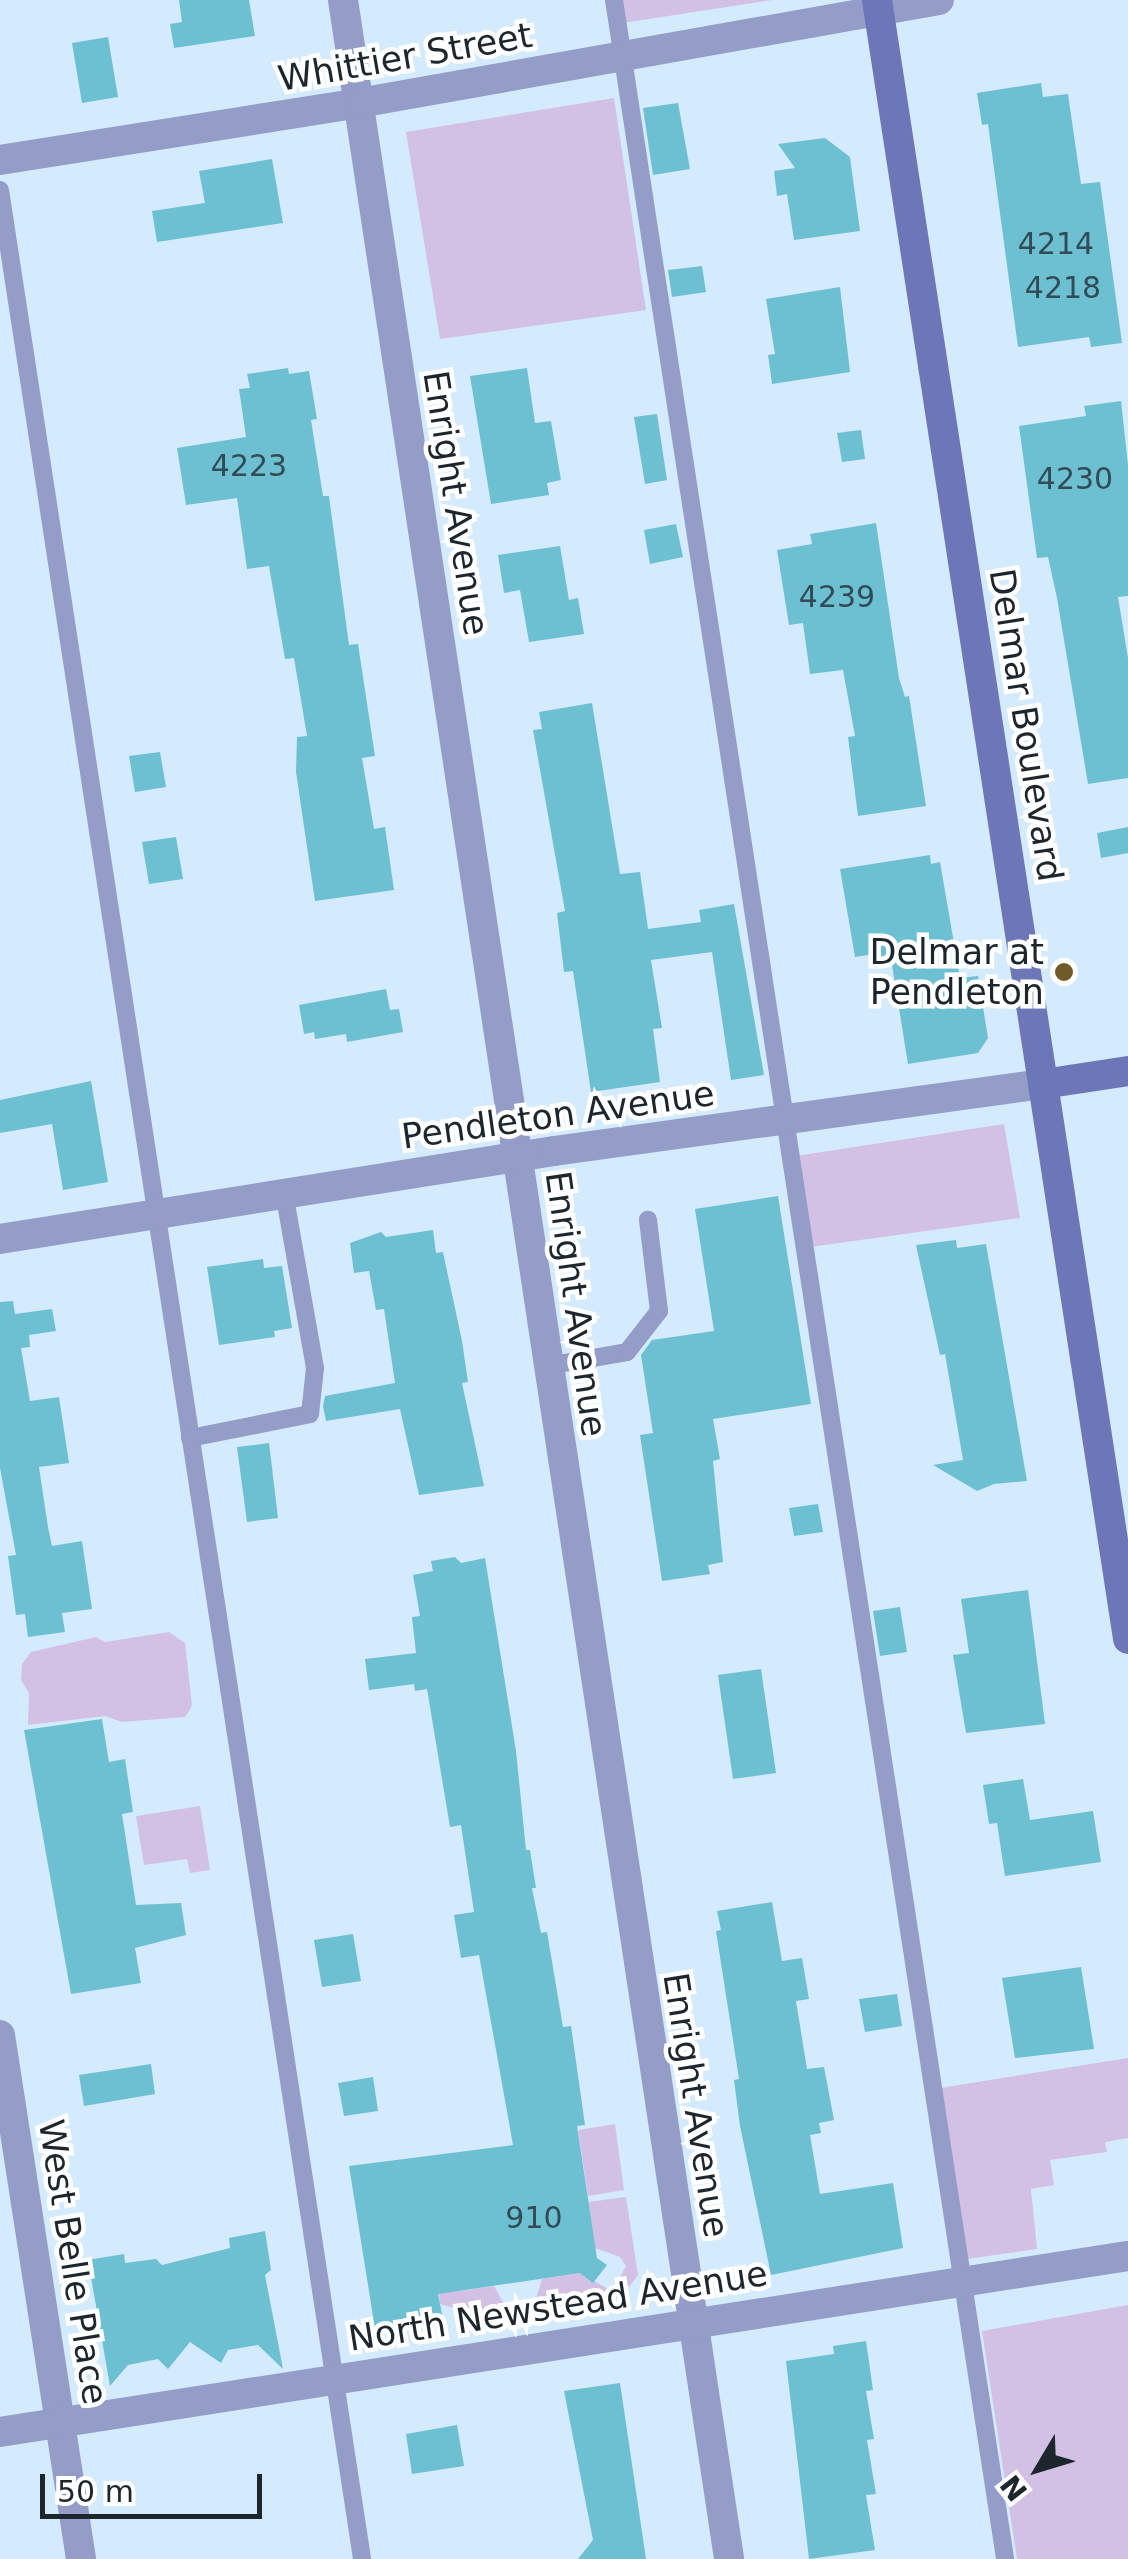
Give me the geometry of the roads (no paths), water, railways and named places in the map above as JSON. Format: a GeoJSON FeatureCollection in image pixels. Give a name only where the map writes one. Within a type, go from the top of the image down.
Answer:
{"type":"FeatureCollection","features":[{"type":"Feature","properties":{"kind":"main road","name":"Delmar Boulevard"},"geometry":{"type":"LineString","coordinates":[[878,5],[1128,1639]]}},
{"type":"Feature","properties":{"kind":"main road","name":"Pendleton Avenue"},"geometry":{"type":"LineString","coordinates":[[1044,1084],[1128,1071]]}},
{"type":"Feature","properties":{"kind":"street","name":"Enright Avenue"},"geometry":{"type":"LineString","coordinates":[[343,0],[729,2559]]}},
{"type":"Feature","properties":{"kind":"street","name":"Whittier Street"},"geometry":{"type":"LineString","coordinates":[[0,160],[623,58],[878,5],[939,0]]}},
{"type":"Feature","properties":{"kind":"street","name":"Pendleton Avenue"},"geometry":{"type":"LineString","coordinates":[[0,1239],[516,1156],[1044,1084]]}},
{"type":"Feature","properties":{"kind":"street","name":"West Belle Place"},"geometry":{"type":"LineString","coordinates":[[0,2035],[81,2559]]}},
{"type":"Feature","properties":{"kind":"street","name":"North Newstead Avenue"},"geometry":{"type":"LineString","coordinates":[[0,2432],[1128,2256]]}},
{"type":"Feature","properties":{"kind":"lane"},"geometry":{"type":"LineString","coordinates":[[614,0],[782,1121],[1005,2559]]}},
{"type":"Feature","properties":{"kind":"lane"},"geometry":{"type":"LineString","coordinates":[[0,190],[362,2559]]}},
{"type":"Feature","properties":{"kind":"lane"},"geometry":{"type":"LineString","coordinates":[[190,1438],[310,1414],[315,1368],[284,1194]]}},
{"type":"Feature","properties":{"kind":"lane"},"geometry":{"type":"LineString","coordinates":[[548,1366],[627,1352],[659,1311],[648,1220]]}},
{"type":"Feature","properties":{"kind":"place","name":"Delmar at Pendleton"},"geometry":{"type":"Point","coordinates":[1064,972]}}]}
